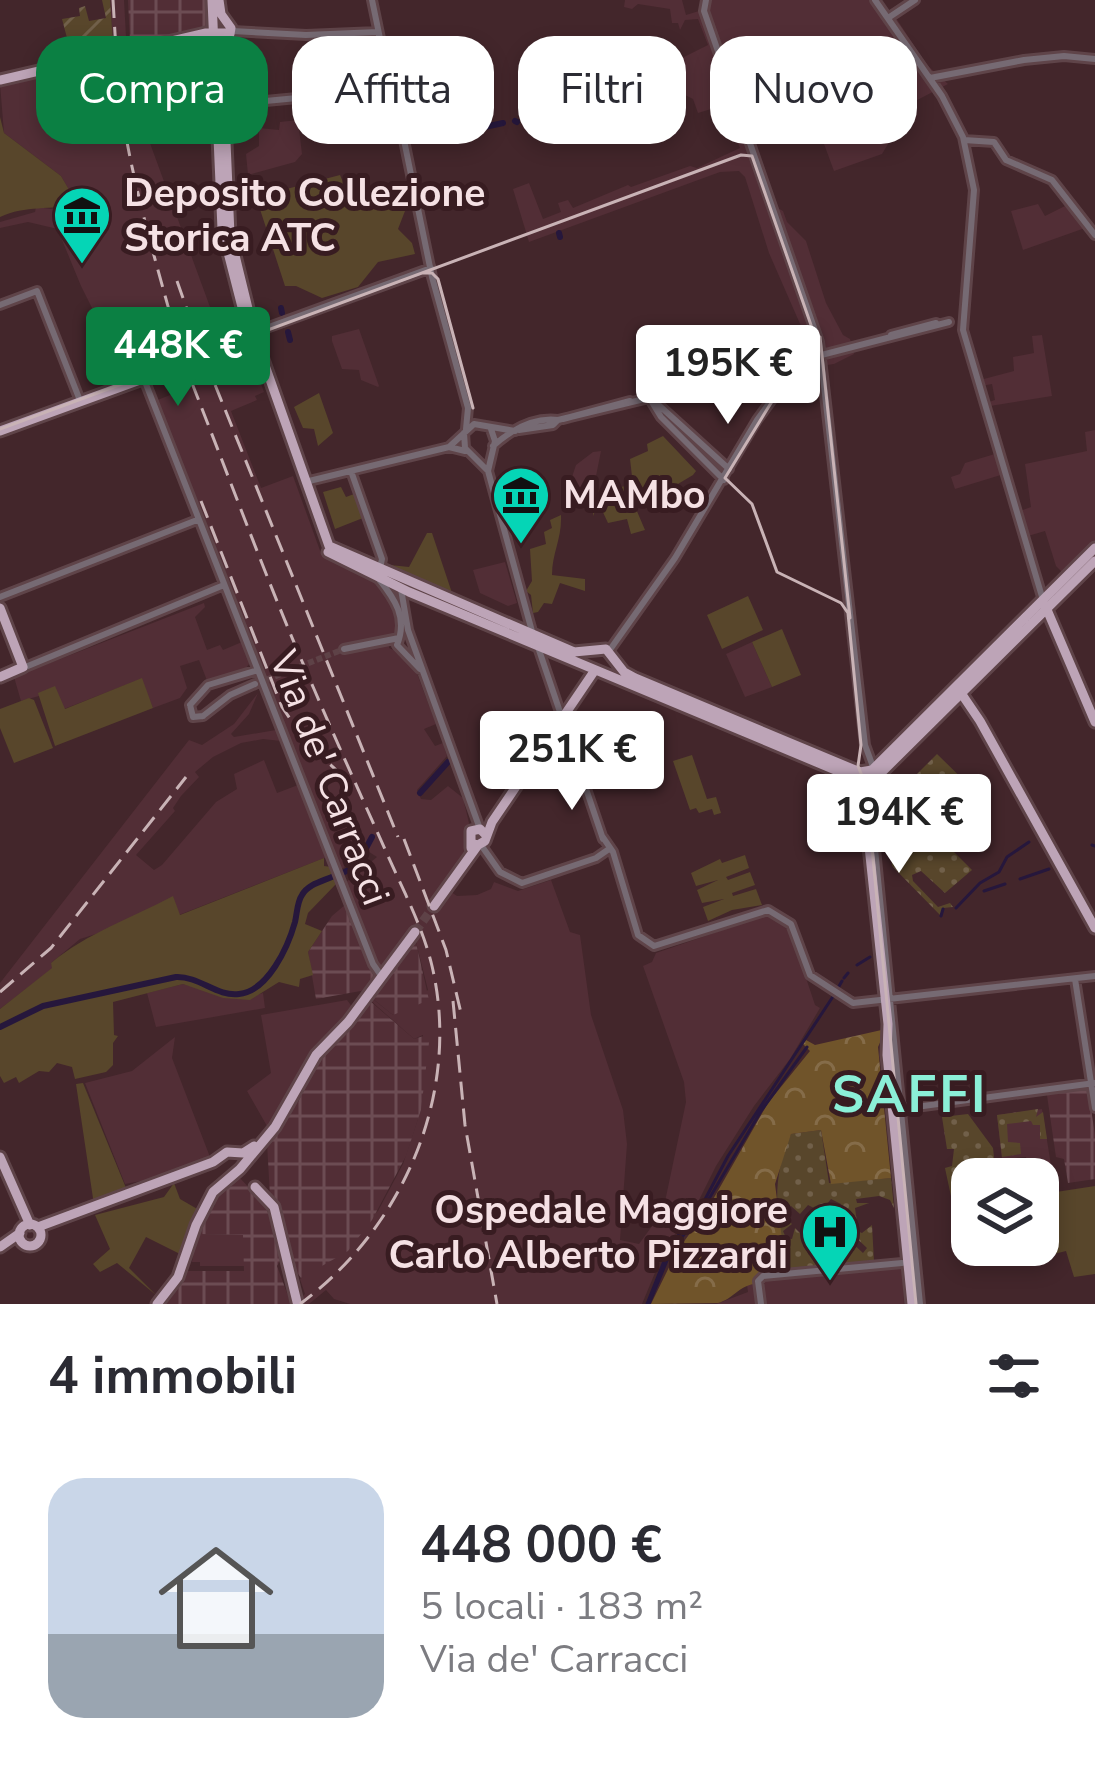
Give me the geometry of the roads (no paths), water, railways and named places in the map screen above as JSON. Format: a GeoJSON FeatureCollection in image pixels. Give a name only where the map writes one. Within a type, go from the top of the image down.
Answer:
{"type":"FeatureCollection","features":[{"type":"Feature","properties":{"kind":"main road"},"geometry":{"type":"LineString","coordinates":[[215,36],[217,9]]}},
{"type":"Feature","properties":{"kind":"main road"},"geometry":{"type":"LineString","coordinates":[[217,9],[231,32]]}},
{"type":"Feature","properties":{"kind":"main road"},"geometry":{"type":"LineString","coordinates":[[215,32],[217,36]]}},
{"type":"Feature","properties":{"kind":"main road"},"geometry":{"type":"LineString","coordinates":[[0,80],[231,32]]}},
{"type":"Feature","properties":{"kind":"main road"},"geometry":{"type":"LineString","coordinates":[[229,36],[231,32]]}},
{"type":"Feature","properties":{"kind":"main road"},"geometry":{"type":"LineString","coordinates":[[224,144],[236,275],[251,336],[324,547],[337,560],[380,575]]}},
{"type":"Feature","properties":{"kind":"main road"},"geometry":{"type":"LineString","coordinates":[[0,428],[251,336]]}},
{"type":"Feature","properties":{"kind":"main road"},"geometry":{"type":"LineString","coordinates":[[251,336],[327,544],[339,554],[598,670],[865,776]]}},
{"type":"Feature","properties":{"kind":"main road"},"geometry":{"type":"LineString","coordinates":[[0,428],[143,376]]}},
{"type":"Feature","properties":{"kind":"main road"},"geometry":{"type":"LineString","coordinates":[[288,447],[304,482]]}},
{"type":"Feature","properties":{"kind":"main road"},"geometry":{"type":"LineString","coordinates":[[865,776],[1045,604],[1095,548]]}},
{"type":"Feature","properties":{"kind":"main road"},"geometry":{"type":"LineString","coordinates":[[1081,568],[1095,561]]}},
{"type":"Feature","properties":{"kind":"main road"},"geometry":{"type":"LineString","coordinates":[[1045,604],[1095,722]]}},
{"type":"Feature","properties":{"kind":"main road"},"geometry":{"type":"LineString","coordinates":[[0,608],[22,668],[0,677]]}},
{"type":"Feature","properties":{"kind":"main road"},"geometry":{"type":"LineString","coordinates":[[465,611],[574,652],[606,652],[630,675],[865,776]]}},
{"type":"Feature","properties":{"kind":"main road"},"geometry":{"type":"LineString","coordinates":[[598,670],[590,659],[606,652]]}},
{"type":"Feature","properties":{"kind":"main road"},"geometry":{"type":"LineString","coordinates":[[434,906],[562,718],[598,670],[611,667],[606,652]]}},
{"type":"Feature","properties":{"kind":"main road"},"geometry":{"type":"LineString","coordinates":[[865,776],[954,694]]}},
{"type":"Feature","properties":{"kind":"main road"},"geometry":{"type":"LineString","coordinates":[[954,694],[985,730],[1095,928]]}},
{"type":"Feature","properties":{"kind":"main road"},"geometry":{"type":"LineString","coordinates":[[865,776],[888,999],[887,1058],[897,1110],[916,1304]]}},
{"type":"Feature","properties":{"kind":"main road"},"geometry":{"type":"LineString","coordinates":[[157,1304],[177,1279],[197,1221],[232,1165],[290,1105],[316,1055],[348,1022],[415,932]]}},
{"type":"Feature","properties":{"kind":"main road"},"geometry":{"type":"LineString","coordinates":[[0,1157],[29,1232]]}},
{"type":"Feature","properties":{"kind":"main road"},"geometry":{"type":"LineString","coordinates":[[0,1247],[212,1165],[232,1165],[275,1214],[297,1302]]}},
{"type":"Feature","properties":{"kind":"main road"},"geometry":{"type":"LineString","coordinates":[[0,1167],[29,1232]]}},
{"type":"Feature","properties":{"kind":"street"},"geometry":{"type":"LineString","coordinates":[[372,0],[380,36]]}},
{"type":"Feature","properties":{"kind":"street"},"geometry":{"type":"LineString","coordinates":[[875,0],[930,78],[964,140],[974,190],[963,320],[1045,604]]}},
{"type":"Feature","properties":{"kind":"street"},"geometry":{"type":"LineString","coordinates":[[888,18],[915,0]]}},
{"type":"Feature","properties":{"kind":"street"},"geometry":{"type":"LineString","coordinates":[[717,1],[705,4],[818,338],[865,776]]}},
{"type":"Feature","properties":{"kind":"street"},"geometry":{"type":"LineString","coordinates":[[231,32],[379,32]]}},
{"type":"Feature","properties":{"kind":"street"},"geometry":{"type":"LineString","coordinates":[[930,78],[1031,59],[1071,56],[1094,60]]}},
{"type":"Feature","properties":{"kind":"street"},"geometry":{"type":"LineString","coordinates":[[964,140],[994,142],[1006,160],[1048,178],[1095,235]]}},
{"type":"Feature","properties":{"kind":"street"},"geometry":{"type":"LineString","coordinates":[[404,144],[468,408],[463,445],[488,471]]}},
{"type":"Feature","properties":{"kind":"street"},"geometry":{"type":"LineString","coordinates":[[251,336],[431,268]]}},
{"type":"Feature","properties":{"kind":"street"},"geometry":{"type":"LineString","coordinates":[[0,305],[37,290],[79,398]]}},
{"type":"Feature","properties":{"kind":"street"},"geometry":{"type":"LineString","coordinates":[[304,482],[448,447],[483,455],[517,430],[551,418],[560,420],[963,320]]}},
{"type":"Feature","properties":{"kind":"street"},"geometry":{"type":"LineString","coordinates":[[606,652],[667,569],[760,414],[787,380],[786,364]]}},
{"type":"Feature","properties":{"kind":"street","name":"Via de' Carracci"},"geometry":{"type":"LineString","coordinates":[[143,376],[222,586],[382,977]]}},
{"type":"Feature","properties":{"kind":"street"},"geometry":{"type":"LineString","coordinates":[[650,398],[730,469]]}},
{"type":"Feature","properties":{"kind":"street"},"geometry":{"type":"LineString","coordinates":[[650,398],[661,417],[724,479]]}},
{"type":"Feature","properties":{"kind":"street"},"geometry":{"type":"LineString","coordinates":[[448,447],[477,423],[517,430]]}},
{"type":"Feature","properties":{"kind":"street"},"geometry":{"type":"LineString","coordinates":[[487,426],[494,435],[488,471],[528,620],[638,939],[657,949],[769,911],[791,924],[810,975],[853,1003],[1095,976]]}},
{"type":"Feature","properties":{"kind":"street"},"geometry":{"type":"LineString","coordinates":[[351,471],[382,559],[380,575],[394,598],[405,642],[425,677],[479,837],[492,860],[507,878],[523,883],[608,854]]}},
{"type":"Feature","properties":{"kind":"street","name":"Via de' Carracci"},"geometry":{"type":"LineString","coordinates":[[0,597],[196,520],[220,573]]}},
{"type":"Feature","properties":{"kind":"street"},"geometry":{"type":"LineString","coordinates":[[1081,568],[1095,582]]}},
{"type":"Feature","properties":{"kind":"street"},"geometry":{"type":"LineString","coordinates":[[22,668],[222,586]]}},
{"type":"Feature","properties":{"kind":"street"},"geometry":{"type":"LineString","coordinates":[[404,586],[405,642]]}},
{"type":"Feature","properties":{"kind":"street"},"geometry":{"type":"LineString","coordinates":[[519,629],[528,620]]}},
{"type":"Feature","properties":{"kind":"street"},"geometry":{"type":"LineString","coordinates":[[344,649],[405,642]]}},
{"type":"Feature","properties":{"kind":"street"},"geometry":{"type":"LineString","coordinates":[[203,716],[208,686],[258,670]]}},
{"type":"Feature","properties":{"kind":"street"},"geometry":{"type":"LineString","coordinates":[[214,706],[202,701],[190,705],[193,717],[203,716],[255,684]]}},
{"type":"Feature","properties":{"kind":"street"},"geometry":{"type":"LineString","coordinates":[[473,813],[492,822]]}},
{"type":"Feature","properties":{"kind":"street"},"geometry":{"type":"LineString","coordinates":[[1075,979],[1095,1108]]}},
{"type":"Feature","properties":{"kind":"street"},"geometry":{"type":"LineString","coordinates":[[897,1110],[1093,1083]]}},
{"type":"Feature","properties":{"kind":"street"},"geometry":{"type":"LineString","coordinates":[[759,1287],[774,1277],[909,1262]]}},
{"type":"Feature","properties":{"kind":"street"},"geometry":{"type":"LineString","coordinates":[[761,1304],[762,1276],[850,1270]]}},
{"type":"Feature","properties":{"kind":"waterway"},"geometry":{"type":"LineString","coordinates":[[494,125],[503,123]]}},
{"type":"Feature","properties":{"kind":"waterway"},"geometry":{"type":"LineString","coordinates":[[559,233],[560,237]]}},
{"type":"Feature","properties":{"kind":"waterway"},"geometry":{"type":"LineString","coordinates":[[281,308],[282,313]]}},
{"type":"Feature","properties":{"kind":"waterway"},"geometry":{"type":"LineString","coordinates":[[288,332],[290,340]]}},
{"type":"Feature","properties":{"kind":"waterway"},"geometry":{"type":"LineString","coordinates":[[676,427],[679,430]]}},
{"type":"Feature","properties":{"kind":"waterway"},"geometry":{"type":"LineString","coordinates":[[420,793],[448,762]]}},
{"type":"Feature","properties":{"kind":"waterway"},"geometry":{"type":"LineString","coordinates":[[341,874],[357,865],[372,837]]}},
{"type":"Feature","properties":{"kind":"waterway"},"geometry":{"type":"LineString","coordinates":[[956,908],[980,883],[999,872],[1007,857],[1029,842]]}},
{"type":"Feature","properties":{"kind":"waterway"},"geometry":{"type":"LineString","coordinates":[[1020,879],[1049,869]]}},
{"type":"Feature","properties":{"kind":"waterway"},"geometry":{"type":"LineString","coordinates":[[0,1027],[43,1006],[176,977],[231,994],[249,991],[268,976],[282,955],[305,891],[334,876]]}},
{"type":"Feature","properties":{"kind":"waterway"},"geometry":{"type":"LineString","coordinates":[[984,891],[1005,884]]}},
{"type":"Feature","properties":{"kind":"waterway"},"geometry":{"type":"LineString","coordinates":[[941,916],[943,909]]}},
{"type":"Feature","properties":{"kind":"waterway"},"geometry":{"type":"LineString","coordinates":[[857,965],[870,957]]}},
{"type":"Feature","properties":{"kind":"waterway"},"geometry":{"type":"LineString","coordinates":[[844,978],[848,973]]}},
{"type":"Feature","properties":{"kind":"waterway"},"geometry":{"type":"LineString","coordinates":[[838,988],[842,981]]}},
{"type":"Feature","properties":{"kind":"waterway"},"geometry":{"type":"LineString","coordinates":[[647,1304],[670,1246],[701,1207],[728,1156],[834,995]]}},
{"type":"Feature","properties":{"kind":"waterway"},"geometry":{"type":"LineString","coordinates":[[649,1304],[671,1251],[700,1214],[761,1111],[807,1047]]}},
{"type":"Feature","properties":{"kind":"tunnel"},"geometry":{"type":"LineString","coordinates":[[258,683],[344,649]]}},
{"type":"Feature","properties":{"kind":"tunnel"},"geometry":{"type":"LineString","coordinates":[[415,932],[434,906]]}},
{"type":"Feature","properties":{"kind":"tram line"},"geometry":{"type":"LineString","coordinates":[[0,429],[741,155],[752,156],[819,348],[815,356],[793,367],[725,478],[752,504],[777,572],[841,603],[848,613],[861,745],[858,766],[866,786],[916,1304]]}},
{"type":"Feature","properties":{"kind":"tram line"},"geometry":{"type":"LineString","coordinates":[[423,273],[438,279],[473,408]]}},
{"type":"Feature","properties":{"kind":"tram line"},"geometry":{"type":"LineString","coordinates":[[820,337],[850,618]]}},
{"type":"Feature","properties":{"kind":"railway"},"geometry":{"type":"LineString","coordinates":[[113,0],[115,36]]}},
{"type":"Feature","properties":{"kind":"railway"},"geometry":{"type":"LineString","coordinates":[[127,144],[185,370]]}},
{"type":"Feature","properties":{"kind":"railway"},"geometry":{"type":"LineString","coordinates":[[177,281],[201,349]]}},
{"type":"Feature","properties":{"kind":"railway"},"geometry":{"type":"LineString","coordinates":[[182,358],[296,648],[418,924],[432,966],[439,1014],[439,1062],[431,1109],[416,1154],[368,1237],[300,1304]]}},
{"type":"Feature","properties":{"kind":"railway"},"geometry":{"type":"LineString","coordinates":[[205,360],[398,837]]}},
{"type":"Feature","properties":{"kind":"railway"},"geometry":{"type":"LineString","coordinates":[[201,501],[282,707],[306,742],[347,780]]}},
{"type":"Feature","properties":{"kind":"railway"},"geometry":{"type":"LineString","coordinates":[[0,992],[51,948],[186,777]]}},
{"type":"Feature","properties":{"kind":"railway"},"geometry":{"type":"LineString","coordinates":[[404,839],[446,950],[461,1013]]}},
{"type":"Feature","properties":{"kind":"railway"},"geometry":{"type":"LineString","coordinates":[[453,1001],[465,1125],[497,1304]]}},
{"type":"Feature","properties":{"kind":"place","name":"Deposito Collezione Storica ATC"},"geometry":{"type":"Point","coordinates":[82,266]}},
{"type":"Feature","properties":{"kind":"place","name":"MAMbo"},"geometry":{"type":"Point","coordinates":[521,546]}},
{"type":"Feature","properties":{"kind":"place","name":"Ospedale Maggiore Carlo Alberto Pizzardi"},"geometry":{"type":"Point","coordinates":[830,1283]}},
{"type":"Feature","properties":{"kind":"district","name":"SAFFI"},"geometry":{"type":"Point","coordinates":[910,1095]}}]}
